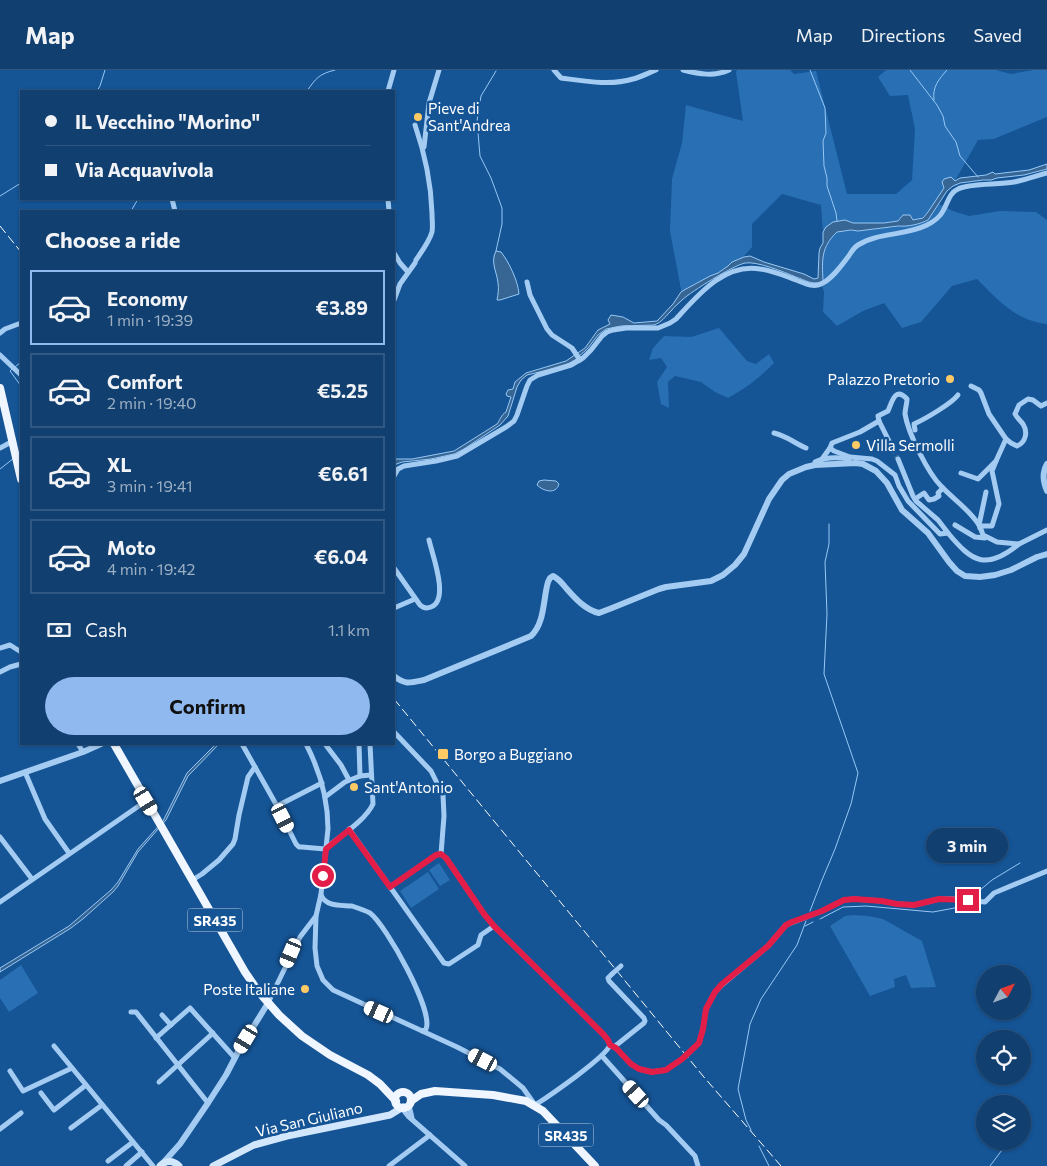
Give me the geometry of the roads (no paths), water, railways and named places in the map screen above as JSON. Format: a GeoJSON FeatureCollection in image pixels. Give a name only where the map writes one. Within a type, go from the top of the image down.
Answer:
{"type":"FeatureCollection","features":[{"type":"Feature","properties":{"kind":"main road"},"geometry":{"type":"LineString","coordinates":[[0,388],[20,474]]}},
{"type":"Feature","properties":{"kind":"main road","name":"SR435"},"geometry":{"type":"LineString","coordinates":[[115,745],[245,972],[268,1003],[286,1022],[307,1040],[368,1075],[404,1101],[426,1089],[502,1096],[535,1105],[555,1123],[595,1166]]}},
{"type":"Feature","properties":{"kind":"main road","name":"Via San Giuliano"},"geometry":{"type":"LineString","coordinates":[[213,1166],[254,1145],[287,1136],[386,1116],[404,1101]]}},
{"type":"Feature","properties":{"kind":"main road"},"geometry":{"type":"LineString","coordinates":[[161,1165],[170,1161],[178,1164]]}},
{"type":"Feature","properties":{"kind":"street"},"geometry":{"type":"LineString","coordinates":[[388,90],[394,70]]}},
{"type":"Feature","properties":{"kind":"street"},"geometry":{"type":"LineString","coordinates":[[424,150],[431,94],[439,70]]}},
{"type":"Feature","properties":{"kind":"street"},"geometry":{"type":"LineString","coordinates":[[554,70],[561,78],[609,83],[633,80],[656,70]]}},
{"type":"Feature","properties":{"kind":"street"},"geometry":{"type":"LineString","coordinates":[[683,70],[713,75],[729,70]]}},
{"type":"Feature","properties":{"kind":"street"},"geometry":{"type":"LineString","coordinates":[[395,297],[400,284],[416,261],[432,231],[430,187],[424,150],[415,125]]}},
{"type":"Feature","properties":{"kind":"street"},"geometry":{"type":"LineString","coordinates":[[395,474],[398,469],[404,466],[444,460],[457,456],[502,429],[518,415],[530,380],[580,360],[589,353],[602,336],[610,331],[626,328],[658,328],[670,323],[706,288],[734,270],[762,269],[814,286],[821,284],[839,269],[858,245],[881,236],[923,227],[932,222],[942,213],[952,193],[959,188],[1014,182],[1047,173]]}},
{"type":"Feature","properties":{"kind":"street"},"geometry":{"type":"LineString","coordinates":[[395,254],[400,264],[408,272]]}},
{"type":"Feature","properties":{"kind":"street"},"geometry":{"type":"LineString","coordinates":[[527,282],[530,295],[547,329],[552,335],[570,346],[580,360]]}},
{"type":"Feature","properties":{"kind":"street"},"geometry":{"type":"LineString","coordinates":[[0,333],[20,323]]}},
{"type":"Feature","properties":{"kind":"street"},"geometry":{"type":"LineString","coordinates":[[0,356],[20,374]]}},
{"type":"Feature","properties":{"kind":"street"},"geometry":{"type":"LineString","coordinates":[[971,386],[981,393],[989,414],[1006,439],[1017,446],[1025,438],[1026,432],[1015,414],[1019,405],[1028,399],[1041,406],[1047,403]]}},
{"type":"Feature","properties":{"kind":"street"},"geometry":{"type":"LineString","coordinates":[[893,449],[878,422],[878,416],[888,411],[892,399],[896,395],[903,395],[907,399],[906,416],[912,437],[933,476],[980,526],[983,535],[997,542],[1019,544]]}},
{"type":"Feature","properties":{"kind":"street"},"geometry":{"type":"LineString","coordinates":[[915,430],[914,424],[925,419],[958,395]]}},
{"type":"Feature","properties":{"kind":"street"},"geometry":{"type":"LineString","coordinates":[[822,459],[832,443],[860,432],[878,422]]}},
{"type":"Feature","properties":{"kind":"street"},"geometry":{"type":"LineString","coordinates":[[774,433],[784,435],[806,448]]}},
{"type":"Feature","properties":{"kind":"street"},"geometry":{"type":"LineString","coordinates":[[980,526],[992,526],[998,509],[992,471],[1006,439]]}},
{"type":"Feature","properties":{"kind":"street"},"geometry":{"type":"LineString","coordinates":[[0,448],[13,441]]}},
{"type":"Feature","properties":{"kind":"street"},"geometry":{"type":"LineString","coordinates":[[830,448],[839,455],[866,465],[880,475],[887,483],[902,510],[928,533],[949,562],[965,576],[995,575],[1011,570],[1037,556],[1047,554]]}},
{"type":"Feature","properties":{"kind":"street"},"geometry":{"type":"LineString","coordinates":[[815,465],[816,462],[822,459],[839,455]]}},
{"type":"Feature","properties":{"kind":"street"},"geometry":{"type":"LineString","coordinates":[[898,459],[909,488],[915,498],[938,520],[964,551],[978,559],[989,560],[1002,555],[1047,530]]}},
{"type":"Feature","properties":{"kind":"street"},"geometry":{"type":"LineString","coordinates":[[395,677],[402,682],[411,683],[424,680],[531,636],[538,626],[550,578],[554,576],[583,605],[597,613],[659,589],[716,579],[728,572],[744,554],[769,499],[782,480],[806,467],[853,460],[877,460],[895,475],[902,493],[918,512],[940,534],[948,532]]}},
{"type":"Feature","properties":{"kind":"street"},"geometry":{"type":"LineString","coordinates":[[961,473],[978,479],[996,461]]}},
{"type":"Feature","properties":{"kind":"street"},"geometry":{"type":"LineString","coordinates":[[1047,464],[1043,476],[1047,491]]}},
{"type":"Feature","properties":{"kind":"street"},"geometry":{"type":"LineString","coordinates":[[915,498],[924,493],[931,500],[939,496],[938,493],[944,488]]}},
{"type":"Feature","properties":{"kind":"street"},"geometry":{"type":"LineString","coordinates":[[980,526],[986,492]]}},
{"type":"Feature","properties":{"kind":"street"},"geometry":{"type":"LineString","coordinates":[[955,525],[975,537],[988,538]]}},
{"type":"Feature","properties":{"kind":"street"},"geometry":{"type":"LineString","coordinates":[[395,569],[423,608],[434,606],[440,592],[440,582],[429,540]]}},
{"type":"Feature","properties":{"kind":"street"},"geometry":{"type":"LineString","coordinates":[[395,608],[415,599]]}},
{"type":"Feature","properties":{"kind":"street"},"geometry":{"type":"LineString","coordinates":[[0,648],[10,645],[20,651]]}},
{"type":"Feature","properties":{"kind":"street"},"geometry":{"type":"LineString","coordinates":[[0,672],[20,664]]}},
{"type":"Feature","properties":{"kind":"street"},"geometry":{"type":"LineString","coordinates":[[395,733],[431,771],[443,795],[444,816],[441,854]]}},
{"type":"Feature","properties":{"kind":"street"},"geometry":{"type":"LineString","coordinates":[[79,745],[83,752]]}},
{"type":"Feature","properties":{"kind":"street"},"geometry":{"type":"LineString","coordinates":[[0,781],[99,745]]}},
{"type":"Feature","properties":{"kind":"street"},"geometry":{"type":"LineString","coordinates":[[243,745],[297,845],[326,849],[367,813],[372,804],[370,745]]}},
{"type":"Feature","properties":{"kind":"street"},"geometry":{"type":"LineString","coordinates":[[307,745],[316,763],[322,783],[328,824],[321,894],[316,916],[315,948],[317,966],[327,985],[333,990],[500,1069],[523,1088],[535,1105],[644,1023],[644,1018],[609,981],[608,978],[621,966]]}},
{"type":"Feature","properties":{"kind":"street"},"geometry":{"type":"LineString","coordinates":[[359,745],[360,776]]}},
{"type":"Feature","properties":{"kind":"street"},"geometry":{"type":"LineString","coordinates":[[327,746],[349,780]]}},
{"type":"Feature","properties":{"kind":"street"},"geometry":{"type":"LineString","coordinates":[[194,879],[218,861],[236,839],[239,815],[248,777],[255,767]]}},
{"type":"Feature","properties":{"kind":"street"},"geometry":{"type":"LineString","coordinates":[[25,772],[46,819],[69,853]]}},
{"type":"Feature","properties":{"kind":"street"},"geometry":{"type":"LineString","coordinates":[[325,797],[349,780],[371,775]]}},
{"type":"Feature","properties":{"kind":"street"},"geometry":{"type":"LineString","coordinates":[[277,806],[322,783]]}},
{"type":"Feature","properties":{"kind":"street"},"geometry":{"type":"LineString","coordinates":[[0,902],[146,801]]}},
{"type":"Feature","properties":{"kind":"street"},"geometry":{"type":"LineString","coordinates":[[349,830],[444,963],[449,964],[478,945],[481,935],[494,926]]}},
{"type":"Feature","properties":{"kind":"street"},"geometry":{"type":"LineString","coordinates":[[0,837],[32,879]]}},
{"type":"Feature","properties":{"kind":"street"},"geometry":{"type":"LineString","coordinates":[[390,887],[436,855],[441,854]]}},
{"type":"Feature","properties":{"kind":"street"},"geometry":{"type":"LineString","coordinates":[[441,854],[446,858],[494,926],[631,1064],[639,1069],[652,1072],[666,1070],[682,1059],[699,1043],[706,1009],[715,992],[768,946],[786,925],[844,900],[854,899],[914,905],[939,899],[985,902],[994,893],[1047,871]]}},
{"type":"Feature","properties":{"kind":"street"},"geometry":{"type":"LineString","coordinates":[[321,894],[323,899],[333,905],[358,908],[370,914],[379,922],[403,960],[420,999],[428,1024],[426,1029],[422,1031]]}},
{"type":"Feature","properties":{"kind":"street"},"geometry":{"type":"LineString","coordinates":[[178,1164],[176,1152],[180,1144],[226,1074],[268,1003],[300,936],[316,916]]}},
{"type":"Feature","properties":{"kind":"street"},"geometry":{"type":"LineString","coordinates":[[156,1038],[190,1008],[235,1058]]}},
{"type":"Feature","properties":{"kind":"street"},"geometry":{"type":"LineString","coordinates":[[131,1012],[136,1012],[208,1103]]}},
{"type":"Feature","properties":{"kind":"street"},"geometry":{"type":"LineString","coordinates":[[162,1015],[171,1024]]}},
{"type":"Feature","properties":{"kind":"street"},"geometry":{"type":"LineString","coordinates":[[159,1082],[213,1033]]}},
{"type":"Feature","properties":{"kind":"street"},"geometry":{"type":"LineString","coordinates":[[54,1046],[153,1166]]}},
{"type":"Feature","properties":{"kind":"street"},"geometry":{"type":"LineString","coordinates":[[602,1056],[659,1120],[696,1156],[698,1166]]}},
{"type":"Feature","properties":{"kind":"street"},"geometry":{"type":"LineString","coordinates":[[10,1071],[23,1091],[72,1068]]}},
{"type":"Feature","properties":{"kind":"street"},"geometry":{"type":"LineString","coordinates":[[41,1093],[54,1110],[86,1085]]}},
{"type":"Feature","properties":{"kind":"street"},"geometry":{"type":"LineString","coordinates":[[404,1101],[406,1114],[465,1166]]}},
{"type":"Feature","properties":{"kind":"street"},"geometry":{"type":"LineString","coordinates":[[71,1128],[102,1104]]}},
{"type":"Feature","properties":{"kind":"street"},"geometry":{"type":"LineString","coordinates":[[0,1129],[21,1113]]}},
{"type":"Feature","properties":{"kind":"street"},"geometry":{"type":"LineString","coordinates":[[391,1165],[430,1135]]}},
{"type":"Feature","properties":{"kind":"street"},"geometry":{"type":"LineString","coordinates":[[108,1161],[133,1142]]}},
{"type":"Feature","properties":{"kind":"street"},"geometry":{"type":"LineString","coordinates":[[161,1165],[180,1144]]}},
{"type":"Feature","properties":{"kind":"street"},"geometry":{"type":"LineString","coordinates":[[126,1166],[142,1152]]}},
{"type":"Feature","properties":{"kind":"waterway"},"geometry":{"type":"LineString","coordinates":[[98,90],[105,70]]}},
{"type":"Feature","properties":{"kind":"waterway"},"geometry":{"type":"LineString","coordinates":[[308,90],[318,77],[335,70]]}},
{"type":"Feature","properties":{"kind":"waterway"},"geometry":{"type":"LineString","coordinates":[[810,70],[825,108],[824,166],[827,186],[837,221]]}},
{"type":"Feature","properties":{"kind":"waterway"},"geometry":{"type":"LineString","coordinates":[[910,70],[937,105],[943,116],[945,126],[956,142],[960,156],[978,177]]}},
{"type":"Feature","properties":{"kind":"waterway"},"geometry":{"type":"LineString","coordinates":[[934,100],[935,87],[947,70]]}},
{"type":"Feature","properties":{"kind":"waterway"},"geometry":{"type":"LineString","coordinates":[[496,71],[481,96],[477,121],[480,156],[491,178],[502,208],[502,224],[496,251]]}},
{"type":"Feature","properties":{"kind":"waterway"},"geometry":{"type":"LineString","coordinates":[[0,196],[20,184]]}},
{"type":"Feature","properties":{"kind":"waterway"},"geometry":{"type":"LineString","coordinates":[[132,210],[137,200]]}},
{"type":"Feature","properties":{"kind":"waterway"},"geometry":{"type":"LineString","coordinates":[[15,367],[20,363]]}},
{"type":"Feature","properties":{"kind":"waterway"},"geometry":{"type":"LineString","coordinates":[[12,369],[10,371],[20,385]]}},
{"type":"Feature","properties":{"kind":"waterway"},"geometry":{"type":"LineString","coordinates":[[0,469],[14,458]]}},
{"type":"Feature","properties":{"kind":"waterway"},"geometry":{"type":"LineString","coordinates":[[810,911],[851,804],[858,773],[824,674],[827,614],[825,562],[829,544],[829,524]]}},
{"type":"Feature","properties":{"kind":"waterway"},"geometry":{"type":"LineString","coordinates":[[973,896],[992,880],[1020,863]]}},
{"type":"Feature","properties":{"kind":"waterway"},"geometry":{"type":"LineString","coordinates":[[820,919],[843,907],[866,906],[933,912],[960,907],[965,903]]}},
{"type":"Feature","properties":{"kind":"waterway"},"geometry":{"type":"LineString","coordinates":[[751,1130],[746,1120],[738,1089],[750,1024],[761,999],[797,945],[806,921]]}},
{"type":"Feature","properties":{"kind":"waterway"},"geometry":{"type":"LineString","coordinates":[[805,926],[813,922]]}},
{"type":"Feature","properties":{"kind":"waterway"},"geometry":{"type":"LineString","coordinates":[[759,1146],[769,1166]]}},
{"type":"Feature","properties":{"kind":"waterway"},"geometry":{"type":"LineString","coordinates":[[990,1166],[1002,1150]]}},
{"type":"Feature","properties":{"kind":"tunnel"},"geometry":{"type":"LineString","coordinates":[[893,449],[898,459]]}},
{"type":"Feature","properties":{"kind":"railway"},"geometry":{"type":"LineString","coordinates":[[0,226],[20,251]]}},
{"type":"Feature","properties":{"kind":"railway"},"geometry":{"type":"LineString","coordinates":[[395,700],[703,1076],[781,1166]]}},
{"type":"Feature","properties":{"kind":"place","name":"Pieve di Sant'Andrea"},"geometry":{"type":"Point","coordinates":[418,117]}},
{"type":"Feature","properties":{"kind":"place","name":"Palazzo Pretorio"},"geometry":{"type":"Point","coordinates":[950,379]}},
{"type":"Feature","properties":{"kind":"place","name":"Villa Sermolli"},"geometry":{"type":"Point","coordinates":[856,445]}},
{"type":"Feature","properties":{"kind":"place","name":"Borgo a Buggiano"},"geometry":{"type":"Point","coordinates":[443,754]}},
{"type":"Feature","properties":{"kind":"place","name":"Sant'Antonio"},"geometry":{"type":"Point","coordinates":[354,787]}},
{"type":"Feature","properties":{"kind":"place","name":"Poste Italiane"},"geometry":{"type":"Point","coordinates":[305,989]}}]}
